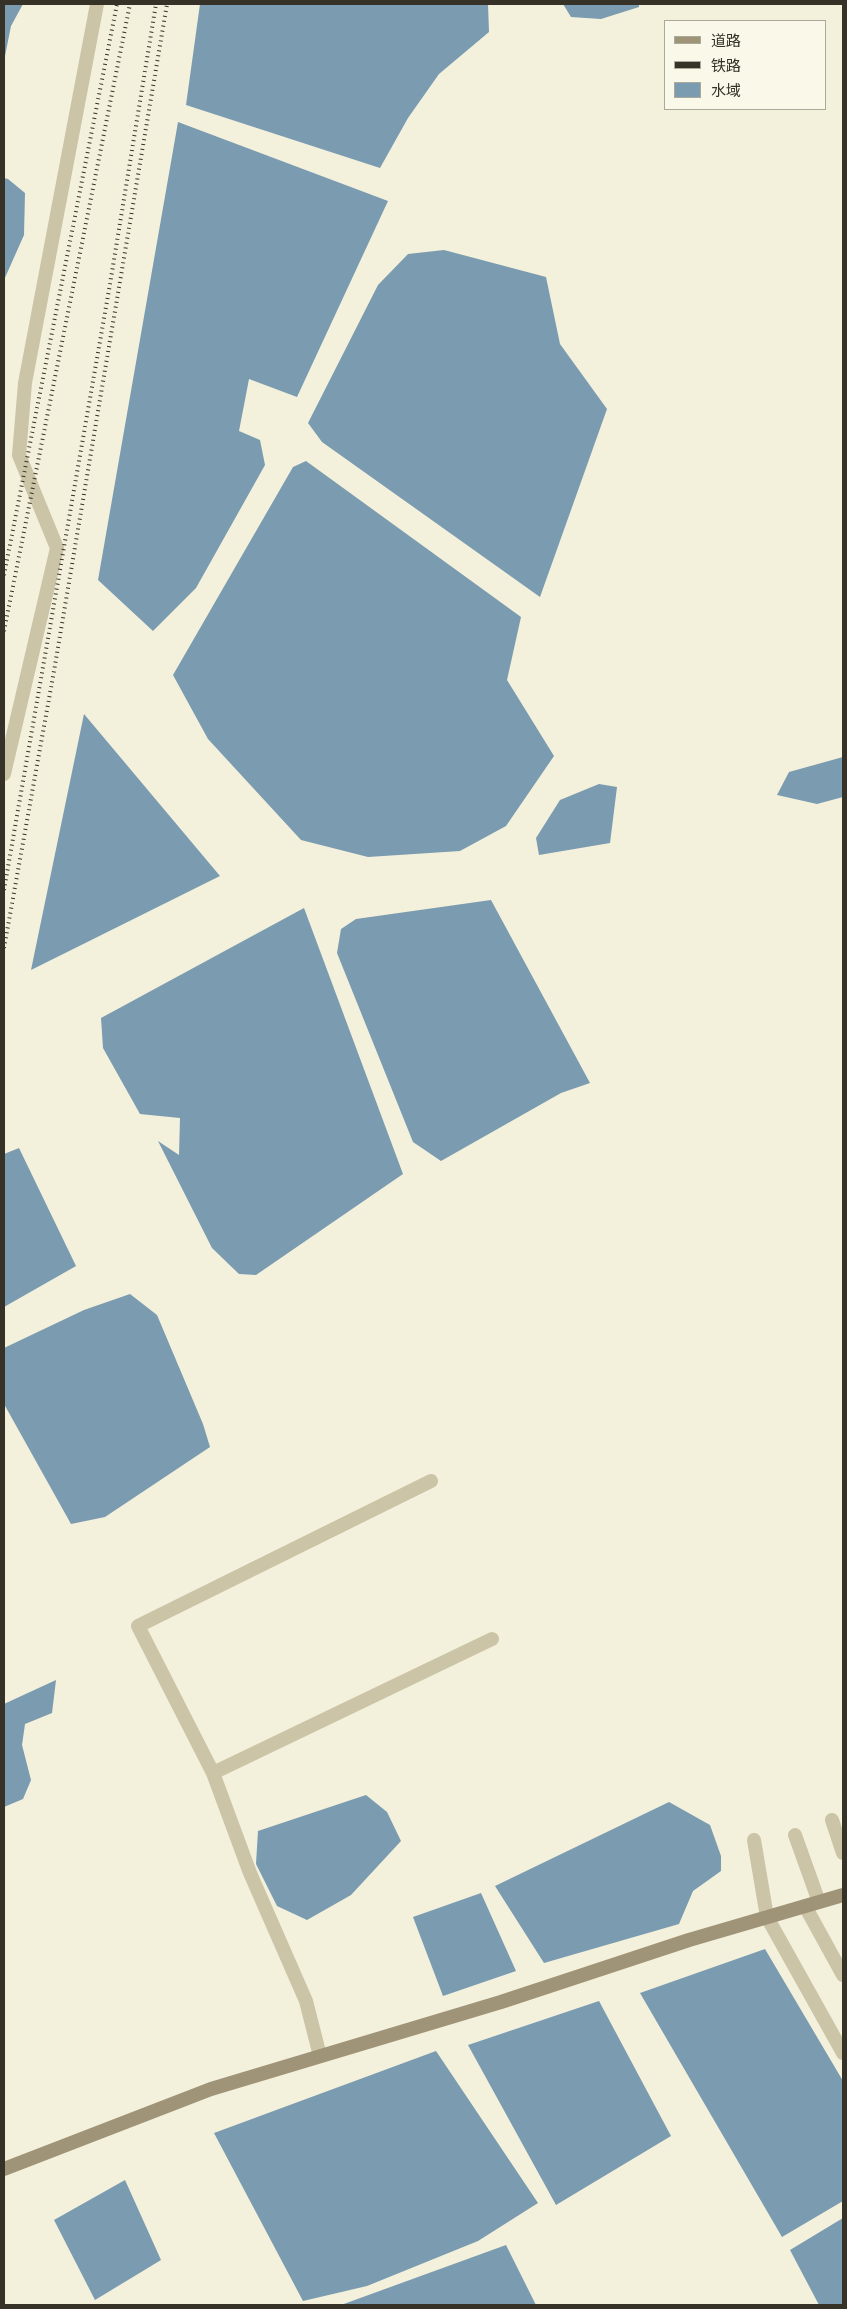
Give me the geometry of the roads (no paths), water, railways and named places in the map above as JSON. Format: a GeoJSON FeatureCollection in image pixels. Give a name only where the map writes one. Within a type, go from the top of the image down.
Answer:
{"type":"FeatureCollection","features":[{"type":"Feature","properties":{"kind":"main road"},"geometry":{"type":"LineString","coordinates":[[4,2169],[211,2089],[501,2002],[689,1940],[843,1895]]}},
{"type":"Feature","properties":{"kind":"street"},"geometry":{"type":"LineString","coordinates":[[4,774],[57,548],[19,455],[25,384],[96,4]]}},
{"type":"Feature","properties":{"kind":"street"},"geometry":{"type":"LineString","coordinates":[[320,2056],[306,2001],[250,1873],[212,1772],[138,1626],[431,1481]]}},
{"type":"Feature","properties":{"kind":"street"},"geometry":{"type":"LineString","coordinates":[[212,1772],[492,1639]]}},
{"type":"Feature","properties":{"kind":"street"},"geometry":{"type":"LineString","coordinates":[[832,1820],[843,1853]]}},
{"type":"Feature","properties":{"kind":"street"},"geometry":{"type":"LineString","coordinates":[[795,1835],[819,1902]]}},
{"type":"Feature","properties":{"kind":"street"},"geometry":{"type":"LineString","coordinates":[[754,1840],[767,1917],[843,2053]]}},
{"type":"Feature","properties":{"kind":"street"},"geometry":{"type":"LineString","coordinates":[[805,1906],[843,1975]]}},
{"type":"Feature","properties":{"kind":"water"},"geometry":{"type":"Polygon","coordinates":[[[4,4],[23,4],[11,26],[4,61],[4,4]]]}},
{"type":"Feature","properties":{"kind":"water"},"geometry":{"type":"Polygon","coordinates":[[[200,4],[488,4],[489,32],[439,74],[408,118],[380,168],[186,105],[200,4]]]}},
{"type":"Feature","properties":{"kind":"water"},"geometry":{"type":"Polygon","coordinates":[[[563,4],[639,4],[639,7],[601,19],[571,17],[563,4]]]}},
{"type":"Feature","properties":{"kind":"water"},"geometry":{"type":"Polygon","coordinates":[[[178,122],[388,201],[297,397],[249,379],[239,431],[260,440],[265,465],[196,588],[153,631],[98,580],[178,122]]]}},
{"type":"Feature","properties":{"kind":"water"},"geometry":{"type":"Polygon","coordinates":[[[4,178],[8,179],[25,193],[24,235],[4,280],[4,178]]]}},
{"type":"Feature","properties":{"kind":"water"},"geometry":{"type":"Polygon","coordinates":[[[444,250],[546,277],[560,344],[607,409],[540,597],[322,442],[308,423],[378,285],[408,254],[444,250]]]}},
{"type":"Feature","properties":{"kind":"water"},"geometry":{"type":"Polygon","coordinates":[[[306,461],[521,617],[507,680],[554,756],[506,826],[460,851],[368,857],[301,840],[208,739],[173,675],[293,467],[306,461]]]}},
{"type":"Feature","properties":{"kind":"water"},"geometry":{"type":"Polygon","coordinates":[[[84,714],[220,876],[31,970],[84,714]]]}},
{"type":"Feature","properties":{"kind":"water"},"geometry":{"type":"Polygon","coordinates":[[[843,757],[843,797],[817,804],[777,795],[789,772],[843,757]]]}},
{"type":"Feature","properties":{"kind":"water"},"geometry":{"type":"Polygon","coordinates":[[[599,784],[617,787],[610,843],[539,855],[536,838],[560,800],[599,784]]]}},
{"type":"Feature","properties":{"kind":"water"},"geometry":{"type":"Polygon","coordinates":[[[491,900],[590,1083],[561,1093],[441,1161],[413,1142],[337,953],[341,929],[356,919],[491,900]]]}},
{"type":"Feature","properties":{"kind":"water"},"geometry":{"type":"Polygon","coordinates":[[[304,908],[403,1174],[256,1275],[239,1274],[212,1248],[158,1141],[179,1155],[180,1118],[140,1114],[103,1048],[101,1018],[304,908]]]}},
{"type":"Feature","properties":{"kind":"water"},"geometry":{"type":"Polygon","coordinates":[[[19,1148],[76,1266],[4,1307],[4,1154],[19,1148]]]}},
{"type":"Feature","properties":{"kind":"water"},"geometry":{"type":"Polygon","coordinates":[[[130,1294],[157,1315],[203,1424],[210,1447],[105,1517],[71,1524],[4,1404],[4,1348],[84,1310],[130,1294]]]}},
{"type":"Feature","properties":{"kind":"water"},"geometry":{"type":"Polygon","coordinates":[[[56,1680],[52,1713],[25,1724],[22,1745],[31,1780],[23,1799],[4,1807],[4,1704],[56,1680]]]}},
{"type":"Feature","properties":{"kind":"water"},"geometry":{"type":"Polygon","coordinates":[[[366,1795],[387,1812],[401,1841],[351,1895],[307,1920],[277,1906],[256,1864],[258,1831],[366,1795]]]}},
{"type":"Feature","properties":{"kind":"water"},"geometry":{"type":"Polygon","coordinates":[[[669,1802],[710,1825],[721,1856],[721,1871],[693,1891],[679,1924],[544,1963],[495,1886],[669,1802]]]}},
{"type":"Feature","properties":{"kind":"water"},"geometry":{"type":"Polygon","coordinates":[[[481,1893],[516,1971],[443,1996],[413,1917],[481,1893]]]}},
{"type":"Feature","properties":{"kind":"water"},"geometry":{"type":"Polygon","coordinates":[[[765,1949],[843,2081],[843,2201],[782,2237],[640,1993],[765,1949]]]}},
{"type":"Feature","properties":{"kind":"water"},"geometry":{"type":"Polygon","coordinates":[[[599,2001],[671,2136],[556,2205],[468,2045],[599,2001]]]}},
{"type":"Feature","properties":{"kind":"water"},"geometry":{"type":"Polygon","coordinates":[[[436,2051],[538,2203],[478,2241],[367,2286],[303,2301],[214,2133],[436,2051]]]}},
{"type":"Feature","properties":{"kind":"water"},"geometry":{"type":"Polygon","coordinates":[[[125,2180],[161,2260],[95,2300],[54,2220],[125,2180]]]}},
{"type":"Feature","properties":{"kind":"water"},"geometry":{"type":"Polygon","coordinates":[[[843,2218],[843,2305],[819,2305],[790,2250],[843,2218]]]}},
{"type":"Feature","properties":{"kind":"water"},"geometry":{"type":"Polygon","coordinates":[[[506,2245],[536,2305],[341,2305],[506,2245]]]}},
{"type":"Feature","properties":{"kind":"railway"},"geometry":{"type":"LineString","coordinates":[[4,575],[117,4]]}},
{"type":"Feature","properties":{"kind":"railway"},"geometry":{"type":"LineString","coordinates":[[4,631],[130,4]]}},
{"type":"Feature","properties":{"kind":"railway"},"geometry":{"type":"LineString","coordinates":[[4,890],[110,284],[156,4]]}},
{"type":"Feature","properties":{"kind":"railway"},"geometry":{"type":"LineString","coordinates":[[4,948],[54,671],[167,4]]}}]}
